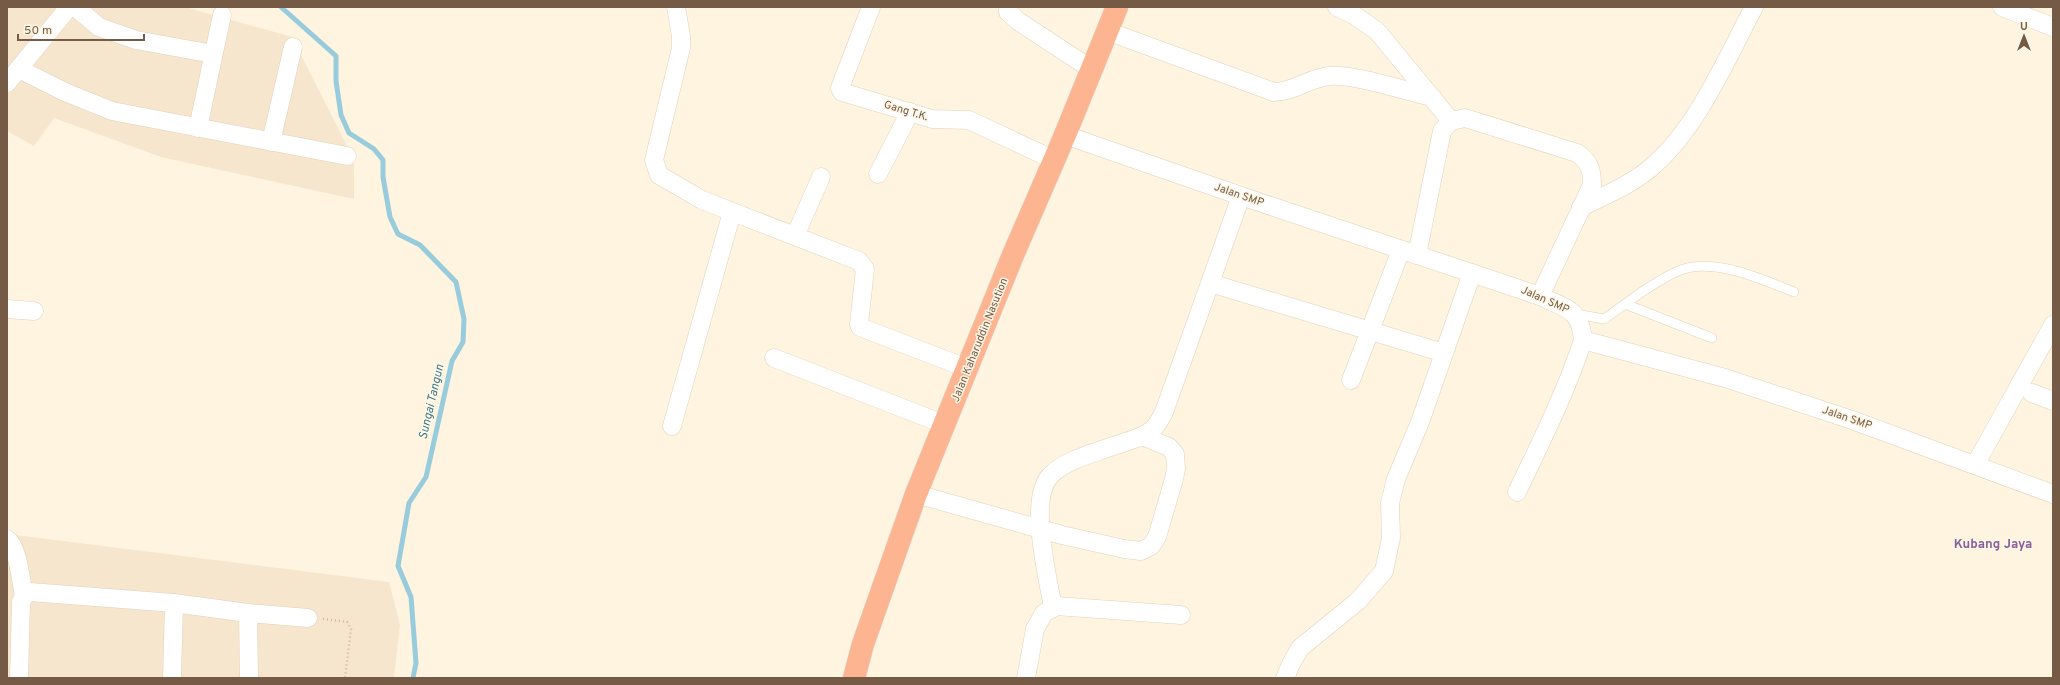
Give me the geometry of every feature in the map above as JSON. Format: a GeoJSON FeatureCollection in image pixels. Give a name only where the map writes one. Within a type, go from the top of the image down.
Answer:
{"type":"FeatureCollection","features":[{"type":"Feature","properties":{"kind":"highway","name":"Jalan Kaharuddin Nasution"},"geometry":{"type":"LineString","coordinates":[[854,678],[863,644],[916,494],[946,425],[1117,7]]}},
{"type":"Feature","properties":{"kind":"street"},"geometry":{"type":"LineString","coordinates":[[7,83],[69,7]]}},
{"type":"Feature","properties":{"kind":"street"},"geometry":{"type":"LineString","coordinates":[[75,7],[99,27],[136,40],[213,54]]}},
{"type":"Feature","properties":{"kind":"street"},"geometry":{"type":"LineString","coordinates":[[676,7],[682,36],[681,48],[654,160],[659,174],[702,200],[859,261],[865,269],[859,324],[860,327],[968,369]]}},
{"type":"Feature","properties":{"kind":"street","name":"Gang T.K."},"geometry":{"type":"LineString","coordinates":[[871,7],[840,90],[842,92],[932,119],[969,120],[1054,160]]}},
{"type":"Feature","properties":{"kind":"street"},"geometry":{"type":"LineString","coordinates":[[1008,7],[1008,12],[1018,21],[1091,68]]}},
{"type":"Feature","properties":{"kind":"street"},"geometry":{"type":"LineString","coordinates":[[1337,7],[1354,15],[1377,31],[1451,121]]}},
{"type":"Feature","properties":{"kind":"street"},"geometry":{"type":"LineString","coordinates":[[1581,207],[1618,189],[1655,165],[1686,132],[1754,7]]}},
{"type":"Feature","properties":{"kind":"street"},"geometry":{"type":"LineString","coordinates":[[2002,7],[2053,27]]}},
{"type":"Feature","properties":{"kind":"street"},"geometry":{"type":"LineString","coordinates":[[198,128],[222,15]]}},
{"type":"Feature","properties":{"kind":"street"},"geometry":{"type":"LineString","coordinates":[[1107,31],[1274,92],[1285,92],[1317,78],[1331,76],[1355,79],[1432,97]]}},
{"type":"Feature","properties":{"kind":"street"},"geometry":{"type":"LineString","coordinates":[[272,142],[293,47]]}},
{"type":"Feature","properties":{"kind":"street"},"geometry":{"type":"LineString","coordinates":[[19,68],[65,92],[112,110],[347,156]]}},
{"type":"Feature","properties":{"kind":"street"},"geometry":{"type":"LineString","coordinates":[[878,174],[910,112]]}},
{"type":"Feature","properties":{"kind":"street"},"geometry":{"type":"LineString","coordinates":[[1351,380],[1370,331],[1409,252],[1442,131],[1451,121],[1465,118],[1577,153],[1586,160],[1592,171],[1592,185],[1540,296]]}},
{"type":"Feature","properties":{"kind":"street","name":"Jalan SMP"},"geometry":{"type":"LineString","coordinates":[[1065,135],[1241,196],[1540,296],[1576,314],[1582,327],[1583,340],[1725,378],[1852,420],[2053,494]]}},
{"type":"Feature","properties":{"kind":"street"},"geometry":{"type":"LineString","coordinates":[[795,236],[821,177]]}},
{"type":"Feature","properties":{"kind":"street"},"geometry":{"type":"LineString","coordinates":[[1053,608],[1039,528],[1042,492],[1049,477],[1061,468],[1084,456],[1142,436],[1153,430],[1164,412],[1241,196]]}},
{"type":"Feature","properties":{"kind":"street"},"geometry":{"type":"LineString","coordinates":[[672,426],[732,212]]}},
{"type":"Feature","properties":{"kind":"street"},"geometry":{"type":"LineString","coordinates":[[1285,678],[1300,648],[1358,601],[1384,571],[1391,538],[1390,503],[1396,479],[1420,422],[1472,273]]}},
{"type":"Feature","properties":{"kind":"street"},"geometry":{"type":"LineString","coordinates":[[1210,283],[1444,353]]}},
{"type":"Feature","properties":{"kind":"street"},"geometry":{"type":"LineString","coordinates":[[7,309],[34,311]]}},
{"type":"Feature","properties":{"kind":"street"},"geometry":{"type":"LineString","coordinates":[[1975,465],[2053,325]]}},
{"type":"Feature","properties":{"kind":"street"},"geometry":{"type":"LineString","coordinates":[[1517,492],[1549,426],[1575,364],[1583,340]]}},
{"type":"Feature","properties":{"kind":"street"},"geometry":{"type":"LineString","coordinates":[[774,358],[946,425]]}},
{"type":"Feature","properties":{"kind":"street"},"geometry":{"type":"LineString","coordinates":[[2032,394],[2053,401]]}},
{"type":"Feature","properties":{"kind":"street"},"geometry":{"type":"LineString","coordinates":[[916,494],[1039,528],[1124,549],[1141,551],[1151,546],[1157,537],[1176,469],[1176,454],[1169,447],[1142,436]]}},
{"type":"Feature","properties":{"kind":"street"},"geometry":{"type":"LineString","coordinates":[[7,538],[11,541],[16,553],[24,596]]}},
{"type":"Feature","properties":{"kind":"street"},"geometry":{"type":"LineString","coordinates":[[19,678],[21,602],[24,596],[30,592],[174,603],[248,613],[308,618]]}},
{"type":"Feature","properties":{"kind":"street"},"geometry":{"type":"LineString","coordinates":[[172,678],[174,603]]}},
{"type":"Feature","properties":{"kind":"street"},"geometry":{"type":"LineString","coordinates":[[1026,678],[1035,629],[1044,613],[1056,606],[1181,615]]}},
{"type":"Feature","properties":{"kind":"street"},"geometry":{"type":"LineString","coordinates":[[248,613],[249,678]]}},
{"type":"Feature","properties":{"kind":"lane"},"geometry":{"type":"LineString","coordinates":[[1576,314],[1604,320],[1625,304],[1677,271],[1704,266],[1744,272],[1794,292]]}},
{"type":"Feature","properties":{"kind":"lane"},"geometry":{"type":"LineString","coordinates":[[1625,304],[1712,338]]}},
{"type":"Feature","properties":{"kind":"path"},"geometry":{"type":"LineString","coordinates":[[308,618],[347,622],[349,624],[351,629],[345,678]]}},
{"type":"Feature","properties":{"kind":"shaded area"},"geometry":{"type":"Polygon","coordinates":[[[7,7],[185,7],[292,37],[354,160],[354,199],[161,157],[54,118],[34,146],[7,131],[7,7]]]}},
{"type":"Feature","properties":{"kind":"shaded area"},"geometry":{"type":"Polygon","coordinates":[[[7,534],[389,582],[400,625],[394,678],[7,678],[7,534]]]}},
{"type":"Feature","properties":{"kind":"waterway","name":"Sungai Tangun"},"geometry":{"type":"LineString","coordinates":[[281,7],[336,56],[336,81],[341,115],[349,133],[374,149],[383,160],[383,177],[390,217],[398,234],[420,245],[456,282],[464,319],[463,342],[452,361],[426,477],[409,503],[398,566],[411,597],[416,663],[413,678]]}},
{"type":"Feature","properties":{"kind":"district","name":"Kubang Jaya"},"geometry":{"type":"Point","coordinates":[1993,545]}}]}
